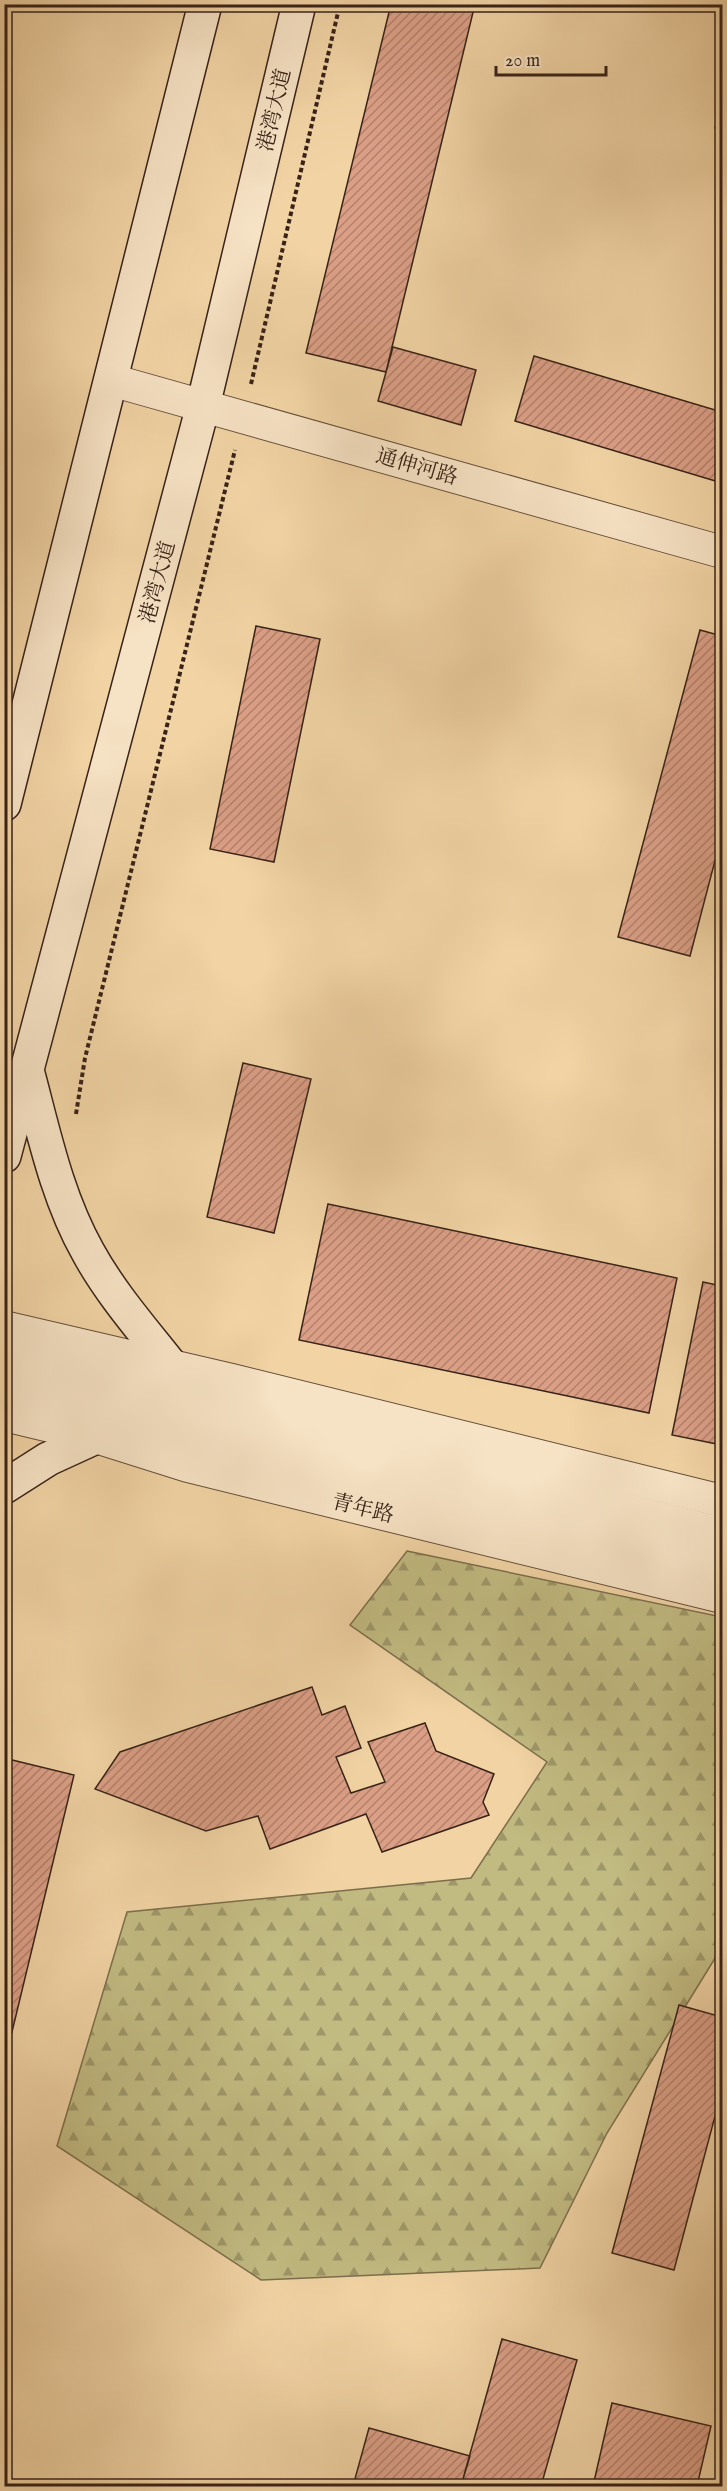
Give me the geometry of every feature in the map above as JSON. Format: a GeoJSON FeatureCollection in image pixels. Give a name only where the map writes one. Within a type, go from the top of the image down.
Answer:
{"type":"FeatureCollection","features":[{"type":"Feature","properties":{"kind":"main road"},"geometry":{"type":"LineString","coordinates":[[4,804],[205,4]]}},
{"type":"Feature","properties":{"kind":"main road","name":"港湾大道"},"geometry":{"type":"LineString","coordinates":[[4,1156],[203,406],[299,4]]}},
{"type":"Feature","properties":{"kind":"main road"},"geometry":{"type":"LineString","coordinates":[[27,1072],[61,1194],[88,1252],[111,1289],[172,1367]]}},
{"type":"Feature","properties":{"kind":"main road"},"geometry":{"type":"LineString","coordinates":[[4,1355],[723,1534]]}},
{"type":"Feature","properties":{"kind":"main road","name":"青年路"},"geometry":{"type":"LineString","coordinates":[[4,1388],[723,1566]]}},
{"type":"Feature","properties":{"kind":"main road"},"geometry":{"type":"LineString","coordinates":[[4,1487],[48,1459],[96,1437],[153,1425]]}},
{"type":"Feature","properties":{"kind":"street","name":"通伸河路"},"geometry":{"type":"LineString","coordinates":[[111,380],[723,552]]}},
{"type":"Feature","properties":{"kind":"street"},"geometry":{"type":"LineString","coordinates":[[4,1327],[232,1380],[723,1501]]}},
{"type":"Feature","properties":{"kind":"street","name":"青年路"},"geometry":{"type":"LineString","coordinates":[[4,1415],[96,1437],[188,1466],[723,1596]]}},
{"type":"Feature","properties":{"kind":"path"},"geometry":{"type":"LineString","coordinates":[[75,1115],[88,1047],[243,417],[340,4]]}},
{"type":"Feature","properties":{"kind":"green space"},"geometry":{"type":"Polygon","coordinates":[[[407,1551],[722,1617],[722,1947],[607,2133],[540,2268],[261,2280],[57,2146],[127,1912],[471,1878],[547,1762],[350,1625],[407,1551]]]}},
{"type":"Feature","properties":{"kind":"building"},"geometry":{"type":"Polygon","coordinates":[[[391,4],[475,4],[386,372],[306,353],[391,4]]]}},
{"type":"Feature","properties":{"kind":"building"},"geometry":{"type":"Polygon","coordinates":[[[722,103],[722,131],[715,128],[722,103]]]}},
{"type":"Feature","properties":{"kind":"building"},"geometry":{"type":"Polygon","coordinates":[[[393,347],[476,370],[461,425],[378,401],[393,347]]]}},
{"type":"Feature","properties":{"kind":"building"},"geometry":{"type":"Polygon","coordinates":[[[534,356],[722,412],[722,483],[515,421],[534,356]]]}},
{"type":"Feature","properties":{"kind":"building"},"geometry":{"type":"Polygon","coordinates":[[[256,626],[320,639],[274,862],[210,849],[256,626]]]}},
{"type":"Feature","properties":{"kind":"building"},"geometry":{"type":"Polygon","coordinates":[[[700,630],[722,636],[722,834],[690,956],[618,937],[700,630]]]}},
{"type":"Feature","properties":{"kind":"building"},"geometry":{"type":"Polygon","coordinates":[[[243,1063],[311,1079],[274,1233],[207,1217],[243,1063]]]}},
{"type":"Feature","properties":{"kind":"building"},"geometry":{"type":"Polygon","coordinates":[[[328,1204],[677,1278],[649,1413],[299,1340],[328,1204]]]}},
{"type":"Feature","properties":{"kind":"building"},"geometry":{"type":"Polygon","coordinates":[[[703,1282],[722,1286],[722,1445],[672,1435],[703,1282]]]}},
{"type":"Feature","properties":{"kind":"building"},"geometry":{"type":"Polygon","coordinates":[[[312,1687],[322,1715],[345,1706],[361,1748],[336,1757],[351,1793],[385,1782],[368,1742],[425,1723],[436,1751],[494,1774],[483,1802],[489,1815],[382,1852],[366,1814],[270,1849],[258,1816],[206,1831],[95,1789],[120,1752],[312,1687]]]}},
{"type":"Feature","properties":{"kind":"building"},"geometry":{"type":"Polygon","coordinates":[[[4,1758],[74,1775],[4,2065],[4,1758]]]}},
{"type":"Feature","properties":{"kind":"building"},"geometry":{"type":"Polygon","coordinates":[[[679,2005],[722,2017],[722,2090],[674,2270],[612,2253],[679,2005]]]}},
{"type":"Feature","properties":{"kind":"building"},"geometry":{"type":"Polygon","coordinates":[[[502,2339],[577,2360],[541,2486],[461,2486],[502,2339]]]}},
{"type":"Feature","properties":{"kind":"building"},"geometry":{"type":"Polygon","coordinates":[[[612,2403],[711,2426],[697,2486],[593,2486],[612,2403]]]}},
{"type":"Feature","properties":{"kind":"building"},"geometry":{"type":"Polygon","coordinates":[[[369,2428],[470,2456],[461,2486],[353,2486],[369,2428]]]}}]}
